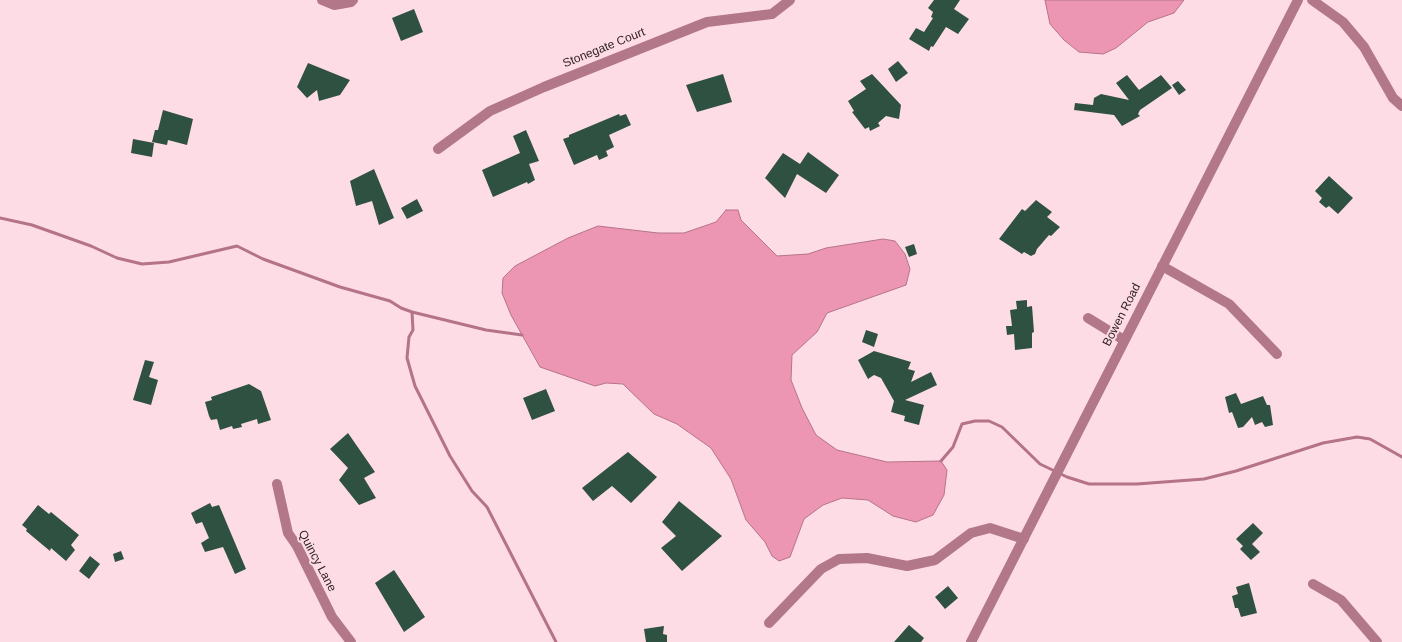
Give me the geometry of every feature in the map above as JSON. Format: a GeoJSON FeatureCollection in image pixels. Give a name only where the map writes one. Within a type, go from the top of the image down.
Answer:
{"type":"FeatureCollection","features":[{"type":"Feature","properties":{"kind":"street"},"geometry":{"type":"LineString","coordinates":[[322,0],[334,5],[351,2],[353,0]]}},
{"type":"Feature","properties":{"kind":"street","name":"Stonegate Court"},"geometry":{"type":"LineString","coordinates":[[438,148],[490,112],[544,87],[707,22],[772,14],[790,0]]}},
{"type":"Feature","properties":{"kind":"street","name":"Bowen Road"},"geometry":{"type":"LineString","coordinates":[[971,642],[1298,0]]}},
{"type":"Feature","properties":{"kind":"street"},"geometry":{"type":"LineString","coordinates":[[1312,0],[1343,22],[1364,47],[1393,98],[1402,106]]}},
{"type":"Feature","properties":{"kind":"street"},"geometry":{"type":"LineString","coordinates":[[1162,266],[1229,304],[1277,354]]}},
{"type":"Feature","properties":{"kind":"street"},"geometry":{"type":"LineString","coordinates":[[1088,318],[1124,340]]}},
{"type":"Feature","properties":{"kind":"street","name":"Quincy Lane"},"geometry":{"type":"LineString","coordinates":[[277,484],[288,533],[297,546],[332,617],[351,642]]}},
{"type":"Feature","properties":{"kind":"street"},"geometry":{"type":"LineString","coordinates":[[768,623],[821,569],[839,559],[867,558],[907,566],[935,560],[971,533],[990,528],[1024,539]]}},
{"type":"Feature","properties":{"kind":"street"},"geometry":{"type":"LineString","coordinates":[[1313,584],[1341,600],[1377,642]]}},
{"type":"Feature","properties":{"kind":"shaded area"},"geometry":{"type":"Polygon","coordinates":[[[1045,0],[1184,0],[1174,13],[1148,22],[1116,48],[1103,54],[1079,52],[1064,40],[1050,24],[1045,0]]]}},
{"type":"Feature","properties":{"kind":"shaded area"},"geometry":{"type":"Polygon","coordinates":[[[726,210],[738,210],[741,220],[777,256],[808,254],[826,248],[883,239],[895,241],[905,254],[910,269],[906,285],[827,313],[817,332],[792,355],[791,380],[802,408],[816,435],[837,450],[887,462],[941,461],[947,470],[944,495],[933,515],[916,522],[893,516],[868,500],[842,498],[823,505],[804,519],[790,557],[779,561],[772,556],[765,542],[746,520],[731,479],[711,448],[677,424],[654,414],[623,384],[606,383],[595,386],[540,367],[511,315],[502,293],[503,278],[515,266],[568,238],[598,226],[658,233],[684,233],[716,222],[726,210]]]}},
{"type":"Feature","properties":{"kind":"building"},"geometry":{"type":"Polygon","coordinates":[[[934,0],[960,0],[954,9],[969,19],[958,34],[946,27],[933,47],[931,46],[929,51],[909,39],[916,28],[924,32],[933,18],[931,17],[933,12],[928,8],[934,0]]]}},
{"type":"Feature","properties":{"kind":"building"},"geometry":{"type":"Polygon","coordinates":[[[414,9],[423,32],[401,41],[392,18],[414,9]]]}},
{"type":"Feature","properties":{"kind":"building"},"geometry":{"type":"Polygon","coordinates":[[[898,61],[908,73],[896,82],[888,69],[898,61]]]}},
{"type":"Feature","properties":{"kind":"building"},"geometry":{"type":"Polygon","coordinates":[[[308,63],[350,80],[340,95],[319,101],[317,90],[307,98],[297,87],[308,63]]]}},
{"type":"Feature","properties":{"kind":"building"},"geometry":{"type":"Polygon","coordinates":[[[723,74],[732,102],[697,112],[686,85],[723,74]]]}},
{"type":"Feature","properties":{"kind":"building"},"geometry":{"type":"Polygon","coordinates":[[[872,74],[901,105],[899,119],[886,116],[878,123],[880,126],[870,131],[869,127],[865,129],[852,112],[854,111],[848,101],[866,89],[860,81],[872,74]]]}},
{"type":"Feature","properties":{"kind":"building"},"geometry":{"type":"Polygon","coordinates":[[[1127,75],[1139,90],[1161,75],[1172,88],[1140,110],[1138,114],[1140,116],[1122,126],[1114,115],[1074,110],[1075,103],[1093,105],[1094,98],[1101,94],[1129,100],[1116,83],[1127,75]]]}},
{"type":"Feature","properties":{"kind":"building"},"geometry":{"type":"Polygon","coordinates":[[[1178,81],[1186,90],[1179,95],[1172,85],[1178,81]]]}},
{"type":"Feature","properties":{"kind":"building"},"geometry":{"type":"Polygon","coordinates":[[[163,110],[193,119],[187,145],[168,140],[167,145],[152,142],[155,130],[158,130],[163,110]]]}},
{"type":"Feature","properties":{"kind":"building"},"geometry":{"type":"Polygon","coordinates":[[[619,114],[620,116],[626,114],[631,125],[609,135],[614,147],[606,151],[608,156],[599,160],[597,155],[574,165],[563,139],[569,137],[569,135],[619,114]]]}},
{"type":"Feature","properties":{"kind":"building"},"geometry":{"type":"Polygon","coordinates":[[[526,130],[539,161],[529,164],[535,180],[493,197],[482,170],[520,153],[513,136],[526,130]]]}},
{"type":"Feature","properties":{"kind":"building"},"geometry":{"type":"Polygon","coordinates":[[[133,139],[154,143],[152,157],[131,153],[133,139]]]}},
{"type":"Feature","properties":{"kind":"building"},"geometry":{"type":"Polygon","coordinates":[[[808,152],[839,175],[826,193],[797,174],[785,198],[765,178],[783,153],[800,164],[808,152]]]}},
{"type":"Feature","properties":{"kind":"building"},"geometry":{"type":"Polygon","coordinates":[[[374,169],[394,218],[379,225],[372,201],[356,206],[350,181],[374,169]]]}},
{"type":"Feature","properties":{"kind":"building"},"geometry":{"type":"Polygon","coordinates":[[[1329,176],[1353,198],[1338,214],[1329,206],[1326,208],[1319,202],[1322,198],[1315,191],[1329,176]]]}},
{"type":"Feature","properties":{"kind":"building"},"geometry":{"type":"Polygon","coordinates":[[[417,199],[423,211],[407,219],[401,208],[417,199]]]}},
{"type":"Feature","properties":{"kind":"building"},"geometry":{"type":"Polygon","coordinates":[[[1036,200],[1052,212],[1047,217],[1060,227],[1051,236],[1049,235],[1037,249],[1035,254],[1031,256],[1024,252],[1022,254],[999,239],[1022,209],[1025,211],[1036,200]]]}},
{"type":"Feature","properties":{"kind":"building"},"geometry":{"type":"Polygon","coordinates":[[[914,244],[917,254],[909,257],[905,247],[914,244]]]}},
{"type":"Feature","properties":{"kind":"building"},"geometry":{"type":"Polygon","coordinates":[[[1027,300],[1027,307],[1032,306],[1034,332],[1032,333],[1032,348],[1015,350],[1014,334],[1007,335],[1006,326],[1012,326],[1010,310],[1017,309],[1016,301],[1027,300]]]}},
{"type":"Feature","properties":{"kind":"building"},"geometry":{"type":"Polygon","coordinates":[[[866,330],[878,334],[874,347],[862,342],[866,330]]]}},
{"type":"Feature","properties":{"kind":"building"},"geometry":{"type":"Polygon","coordinates":[[[874,351],[911,362],[908,369],[915,371],[911,382],[931,372],[937,385],[905,400],[924,405],[919,425],[904,421],[905,416],[891,412],[894,401],[881,378],[874,375],[868,379],[858,360],[874,351]]]}},
{"type":"Feature","properties":{"kind":"building"},"geometry":{"type":"Polygon","coordinates":[[[145,360],[154,362],[149,377],[158,380],[151,405],[133,400],[145,360]]]}},
{"type":"Feature","properties":{"kind":"building"},"geometry":{"type":"Polygon","coordinates":[[[249,384],[261,391],[271,420],[258,424],[257,419],[241,424],[242,427],[233,429],[232,426],[220,430],[217,419],[211,420],[205,402],[212,400],[211,397],[249,384]]]}},
{"type":"Feature","properties":{"kind":"building"},"geometry":{"type":"Polygon","coordinates":[[[546,389],[555,411],[532,420],[523,398],[546,389]]]}},
{"type":"Feature","properties":{"kind":"building"},"geometry":{"type":"Polygon","coordinates":[[[1236,393],[1241,404],[1263,396],[1267,405],[1270,405],[1273,425],[1265,427],[1262,422],[1255,425],[1252,417],[1243,427],[1238,428],[1232,412],[1229,413],[1225,397],[1236,393]]]}},
{"type":"Feature","properties":{"kind":"building"},"geometry":{"type":"Polygon","coordinates":[[[348,433],[375,472],[364,478],[376,498],[359,505],[339,480],[348,468],[330,449],[348,433]]]}},
{"type":"Feature","properties":{"kind":"building"},"geometry":{"type":"Polygon","coordinates":[[[628,452],[657,477],[631,503],[612,486],[593,501],[582,488],[628,452]]]}},
{"type":"Feature","properties":{"kind":"building"},"geometry":{"type":"Polygon","coordinates":[[[679,501],[722,536],[682,571],[661,548],[676,536],[662,522],[679,501]]]}},
{"type":"Feature","properties":{"kind":"building"},"geometry":{"type":"Polygon","coordinates":[[[210,503],[212,507],[219,505],[246,569],[235,574],[223,547],[205,552],[201,543],[209,538],[202,522],[196,524],[191,513],[210,503]]]}},
{"type":"Feature","properties":{"kind":"building"},"geometry":{"type":"Polygon","coordinates":[[[38,505],[49,514],[51,512],[79,535],[71,545],[75,550],[66,561],[51,548],[50,551],[26,531],[27,529],[22,525],[38,505]]]}},
{"type":"Feature","properties":{"kind":"building"},"geometry":{"type":"Polygon","coordinates":[[[1253,523],[1263,533],[1252,544],[1260,552],[1251,560],[1240,549],[1243,546],[1236,539],[1253,523]]]}},
{"type":"Feature","properties":{"kind":"building"},"geometry":{"type":"Polygon","coordinates":[[[121,551],[124,559],[115,562],[113,554],[121,551]]]}},
{"type":"Feature","properties":{"kind":"building"},"geometry":{"type":"Polygon","coordinates":[[[90,556],[100,564],[89,579],[79,571],[90,556]]]}},
{"type":"Feature","properties":{"kind":"building"},"geometry":{"type":"Polygon","coordinates":[[[394,570],[425,617],[404,632],[375,583],[394,570]]]}},
{"type":"Feature","properties":{"kind":"building"},"geometry":{"type":"Polygon","coordinates":[[[1249,583],[1257,613],[1241,617],[1238,608],[1235,608],[1232,596],[1238,594],[1236,587],[1249,583]]]}},
{"type":"Feature","properties":{"kind":"building"},"geometry":{"type":"Polygon","coordinates":[[[948,586],[958,598],[945,609],[935,597],[948,586]]]}},
{"type":"Feature","properties":{"kind":"building"},"geometry":{"type":"Polygon","coordinates":[[[909,625],[924,638],[921,642],[894,642],[909,625]]]}},
{"type":"Feature","properties":{"kind":"building"},"geometry":{"type":"Polygon","coordinates":[[[664,626],[663,634],[667,635],[667,642],[646,642],[644,629],[664,626]]]}},
{"type":"Feature","properties":{"kind":"waterway"},"geometry":{"type":"LineString","coordinates":[[0,218],[32,225],[91,246],[117,258],[142,264],[169,262],[237,246],[263,259],[340,287],[390,301],[401,308],[412,312],[486,330],[522,335]]}},
{"type":"Feature","properties":{"kind":"waterway"},"geometry":{"type":"LineString","coordinates":[[412,312],[413,330],[409,337],[407,358],[415,386],[450,456],[472,491],[487,507],[556,642]]}},
{"type":"Feature","properties":{"kind":"waterway"},"geometry":{"type":"LineString","coordinates":[[941,461],[953,447],[962,424],[975,421],[989,421],[1002,427],[1040,464],[1067,477],[1089,484],[1137,484],[1204,479],[1236,471],[1323,443],[1357,437],[1370,439],[1402,457]]}}]}
